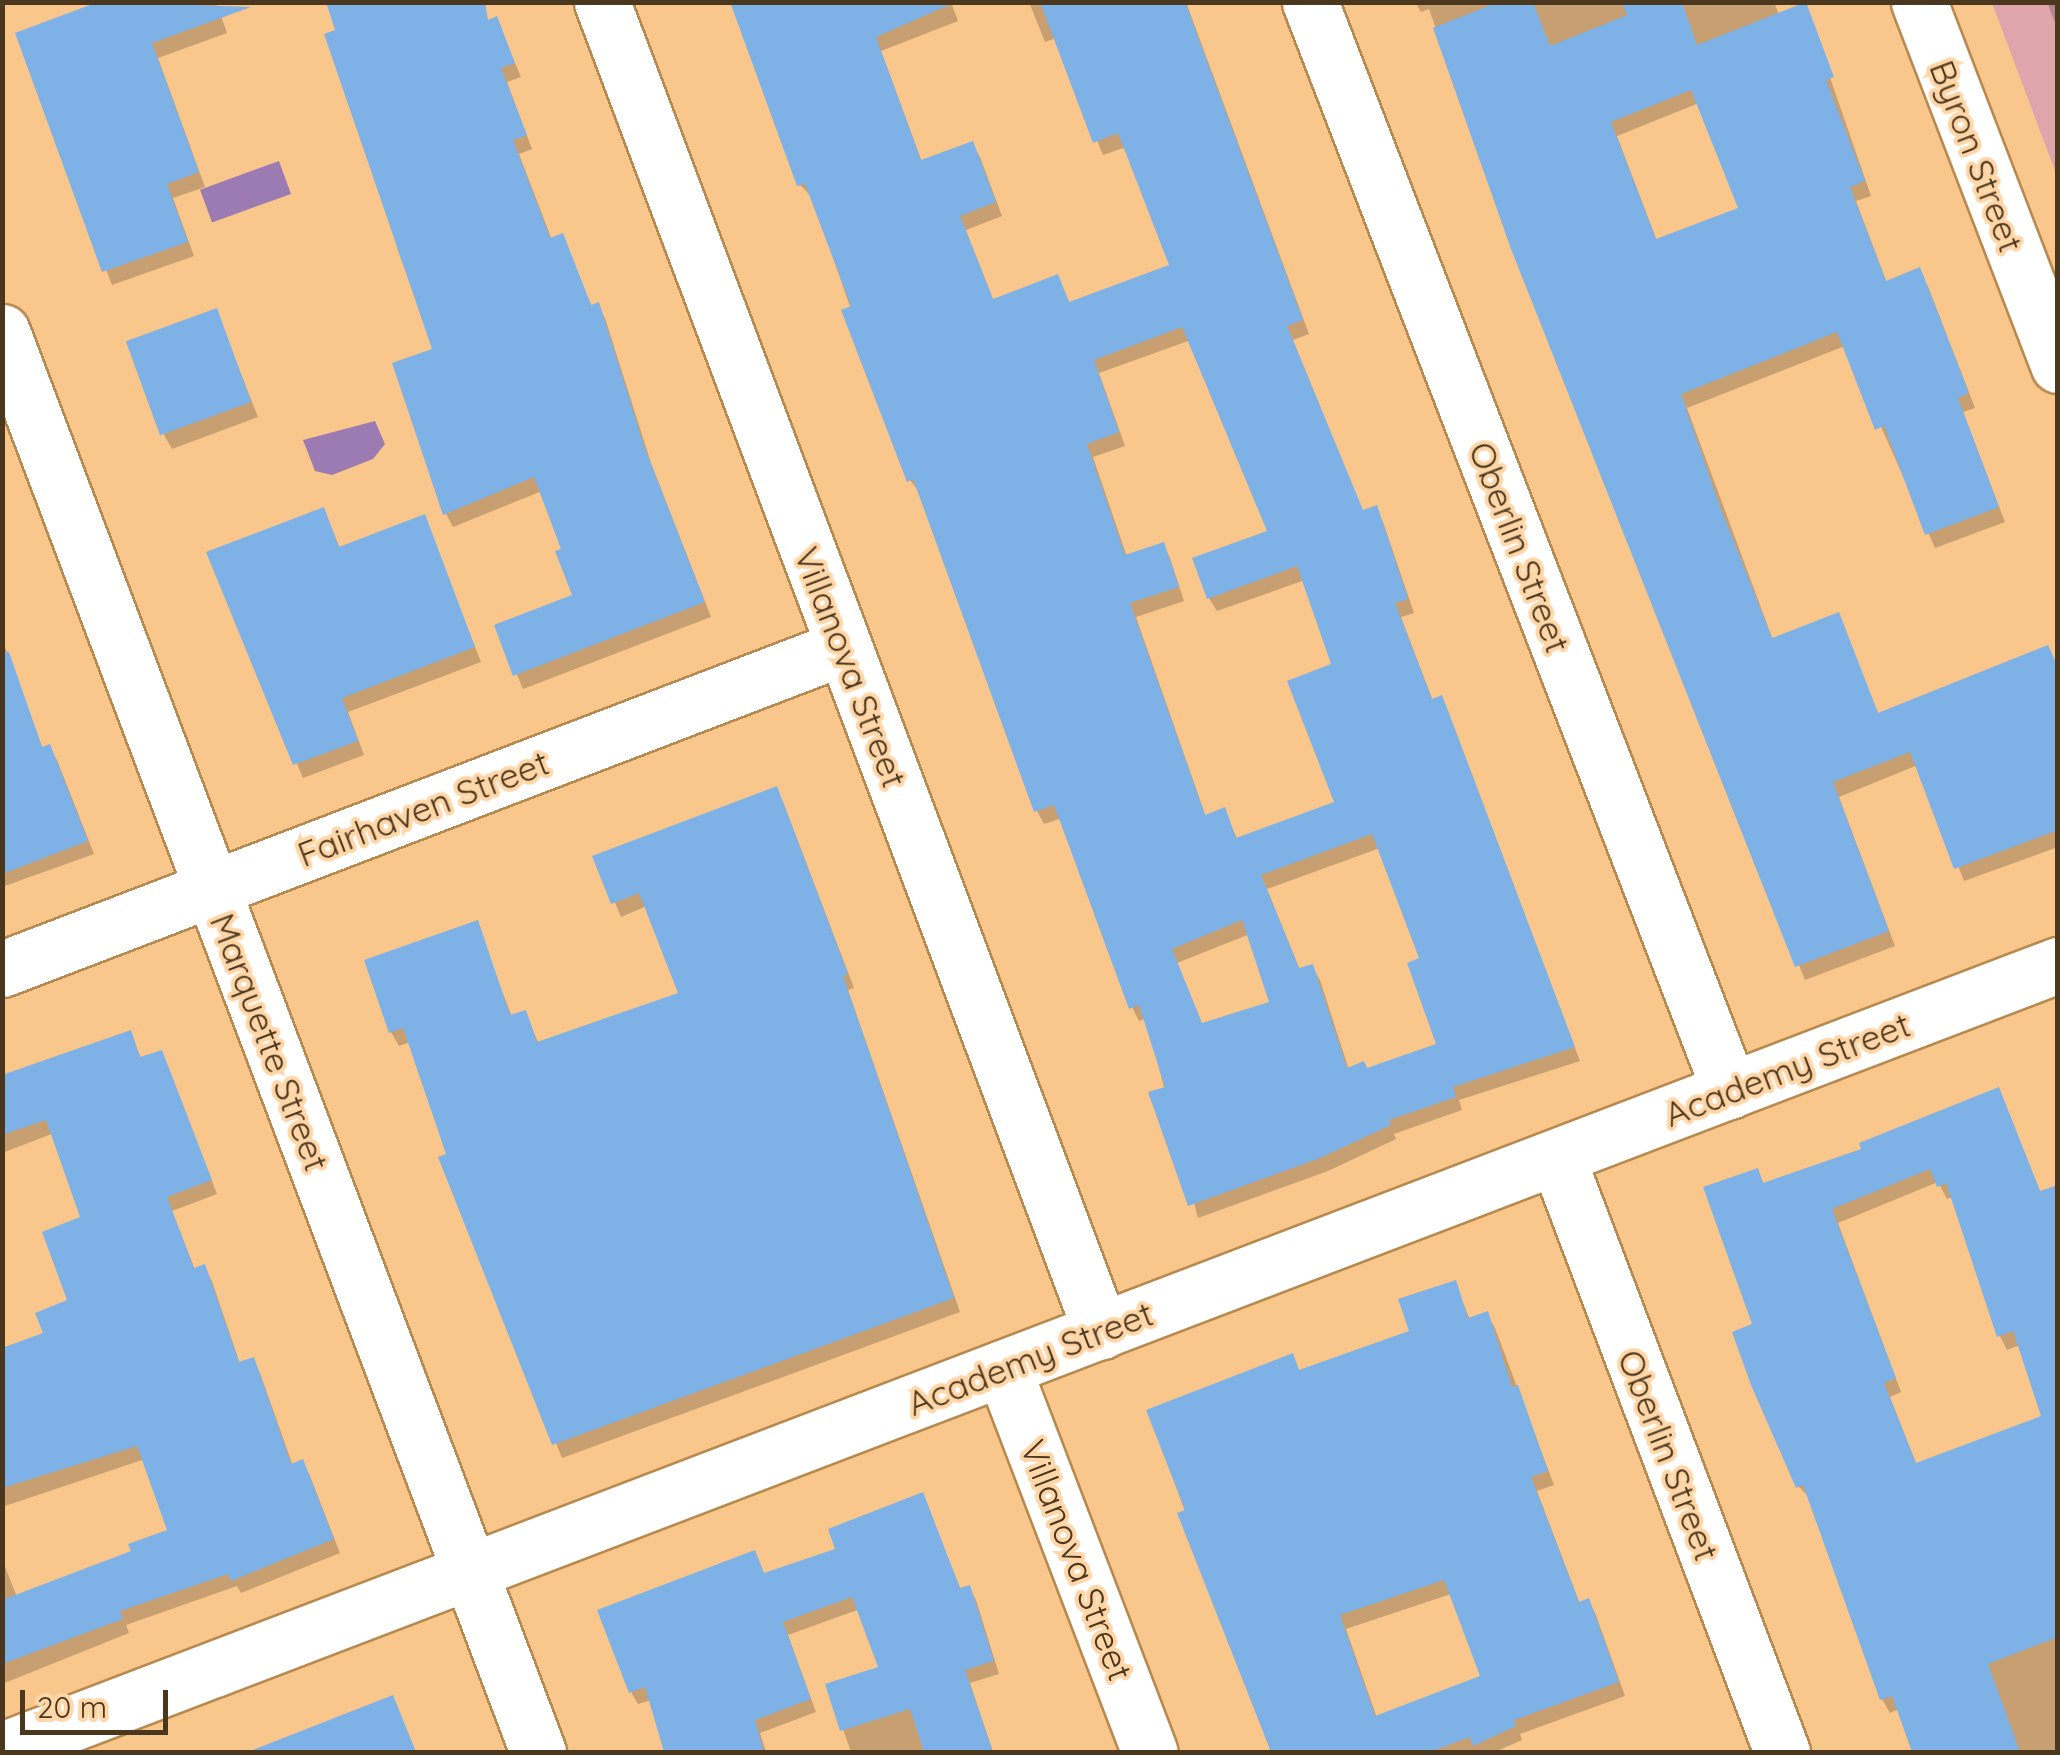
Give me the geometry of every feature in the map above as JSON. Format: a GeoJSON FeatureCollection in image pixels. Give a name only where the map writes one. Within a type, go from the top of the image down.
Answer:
{"type":"FeatureCollection","features":[{"type":"Feature","properties":{"kind":"street","name":"Villanova Street"},"geometry":{"type":"LineString","coordinates":[[602,2],[1101,1331]]}},
{"type":"Feature","properties":{"kind":"street","name":"Oberlin Street"},"geometry":{"type":"LineString","coordinates":[[1310,2],[1730,1091]]}},
{"type":"Feature","properties":{"kind":"street","name":"Byron Street"},"geometry":{"type":"LineString","coordinates":[[1919,2],[2058,365]]}},
{"type":"Feature","properties":{"kind":"street","name":"Marquette Street"},"geometry":{"type":"LineString","coordinates":[[2,332],[538,1752]]}},
{"type":"Feature","properties":{"kind":"street","name":"Fairhaven Street"},"geometry":{"type":"LineString","coordinates":[[2,968],[844,647]]}},
{"type":"Feature","properties":{"kind":"street","name":"Academy Street"},"geometry":{"type":"LineString","coordinates":[[2,1750],[2058,965]]}},
{"type":"Feature","properties":{"kind":"street","name":"Oberlin Street"},"geometry":{"type":"LineString","coordinates":[[1557,1157],[1782,1752]]}},
{"type":"Feature","properties":{"kind":"street","name":"Villanova Street"},"geometry":{"type":"LineString","coordinates":[[1003,1368],[1150,1752]]}},
{"type":"Feature","properties":{"kind":"shaded area"},"geometry":{"type":"Polygon","coordinates":[[[1992,3],[2057,3],[2057,176],[1992,3]]]}},
{"type":"Feature","properties":{"kind":"shaded area"},"geometry":{"type":"Polygon","coordinates":[[[279,161],[291,194],[212,223],[200,190],[279,161]]]}},
{"type":"Feature","properties":{"kind":"shaded area"},"geometry":{"type":"Polygon","coordinates":[[[375,421],[385,444],[373,459],[332,475],[315,471],[303,440],[375,421]]]}},
{"type":"Feature","properties":{"kind":"building"},"geometry":{"type":"Polygon","coordinates":[[[98,2],[251,7],[152,43],[199,172],[167,184],[188,242],[102,272],[15,33],[98,2]]]}},
{"type":"Feature","properties":{"kind":"building"},"geometry":{"type":"Polygon","coordinates":[[[326,2],[485,2],[488,20],[497,16],[515,63],[501,68],[527,135],[513,140],[550,238],[563,233],[591,305],[599,302],[644,446],[705,602],[513,676],[494,625],[572,595],[555,551],[561,549],[534,477],[443,515],[392,363],[432,349],[324,34],[335,30],[326,2]]]}},
{"type":"Feature","properties":{"kind":"building"},"geometry":{"type":"Polygon","coordinates":[[[730,2],[956,2],[876,37],[921,160],[973,141],[996,202],[960,216],[993,299],[1058,274],[1069,302],[1169,265],[1118,133],[1093,143],[1040,2],[1185,2],[1303,320],[1287,326],[1363,510],[1377,505],[1408,599],[1395,603],[1432,699],[1442,695],[1575,1047],[1453,1087],[1456,1097],[1389,1120],[1391,1125],[1320,1158],[1188,1206],[1148,1092],[1165,1087],[1139,1005],[1129,1009],[1054,805],[1034,812],[913,479],[907,482],[841,310],[851,306],[805,184],[797,186],[730,2]],[[1182,327],[1094,360],[1119,432],[1087,444],[1125,555],[1164,542],[1179,587],[1130,603],[1205,815],[1225,807],[1236,838],[1334,802],[1287,681],[1331,664],[1297,566],[1207,599],[1192,558],[1267,531],[1182,327]],[[1372,834],[1261,875],[1299,968],[1313,964],[1347,1068],[1364,1061],[1367,1068],[1436,1044],[1407,963],[1419,958],[1372,834]],[[1242,920],[1172,949],[1202,1023],[1269,1002],[1242,920]]]}},
{"type":"Feature","properties":{"kind":"building"},"geometry":{"type":"Polygon","coordinates":[[[1498,2],[1533,2],[1550,46],[1627,15],[1622,2],[1682,2],[1697,45],[1806,2],[1834,77],[1826,80],[1865,181],[1850,187],[1886,281],[1920,267],[1969,393],[1958,398],[1999,507],[1925,535],[1884,426],[1875,430],[1837,332],[1681,394],[1772,638],[1839,612],[1878,713],[2048,645],[2058,667],[2058,830],[1954,869],[1910,752],[1833,782],[1889,931],[1795,967],[1511,249],[1433,28],[1498,2]],[[1691,90],[1611,122],[1656,239],[1738,208],[1691,90]]]}},
{"type":"Feature","properties":{"kind":"building"},"geometry":{"type":"Polygon","coordinates":[[[217,308],[251,402],[160,435],[126,341],[217,308]]]}},
{"type":"Feature","properties":{"kind":"building"},"geometry":{"type":"Polygon","coordinates":[[[324,507],[339,547],[425,514],[475,647],[342,698],[358,741],[293,765],[206,552],[324,507]]]}},
{"type":"Feature","properties":{"kind":"building"},"geometry":{"type":"Polygon","coordinates":[[[9,652],[42,747],[50,744],[88,841],[2,874],[2,653],[9,652]]]}},
{"type":"Feature","properties":{"kind":"building"},"geometry":{"type":"Polygon","coordinates":[[[777,786],[848,974],[843,976],[954,1298],[552,1445],[438,1157],[446,1154],[403,1028],[389,1033],[364,960],[478,920],[510,1015],[526,1010],[537,1042],[678,993],[639,893],[611,904],[592,856],[777,786]]]}},
{"type":"Feature","properties":{"kind":"building"},"geometry":{"type":"Polygon","coordinates":[[[131,1030],[140,1057],[162,1050],[212,1180],[167,1197],[194,1268],[205,1264],[239,1362],[254,1357],[291,1464],[303,1459],[334,1539],[231,1581],[228,1574],[120,1611],[123,1619],[2,1664],[2,1600],[131,1551],[128,1544],[167,1530],[137,1446],[2,1488],[2,1348],[43,1333],[35,1313],[67,1300],[42,1232],[80,1217],[46,1120],[2,1135],[2,1075],[131,1030]]]}},
{"type":"Feature","properties":{"kind":"building"},"geometry":{"type":"Polygon","coordinates":[[[1999,1087],[2040,1191],[2058,1185],[2058,1637],[1988,1664],[2020,1752],[1912,1752],[1892,1696],[1880,1700],[1803,1485],[1796,1488],[1732,1332],[1752,1324],[1703,1187],[1758,1168],[1763,1183],[1861,1149],[1859,1143],[1999,1087]],[[1930,1169],[1832,1209],[1896,1378],[1884,1383],[1916,1463],[2041,1416],[2013,1331],[1997,1337],[1946,1183],[1937,1187],[1930,1169]]]}},
{"type":"Feature","properties":{"kind":"building"},"geometry":{"type":"Polygon","coordinates":[[[1456,1280],[1468,1318],[1488,1311],[1512,1387],[1518,1385],[1548,1471],[1531,1477],[1579,1602],[1589,1598],[1619,1682],[1514,1720],[1516,1726],[1473,1746],[1470,1737],[1430,1752],[1271,1752],[1177,1513],[1185,1510],[1146,1410],[1293,1353],[1299,1370],[1409,1331],[1398,1299],[1456,1280]],[[1444,1580],[1340,1615],[1375,1716],[1480,1676],[1444,1580]]]}},
{"type":"Feature","properties":{"kind":"building"},"geometry":{"type":"Polygon","coordinates":[[[923,1492],[960,1588],[970,1585],[994,1661],[965,1670],[993,1752],[924,1752],[910,1709],[840,1731],[825,1684],[878,1667],[852,1597],[783,1622],[811,1699],[755,1720],[764,1752],[664,1752],[645,1687],[629,1693],[597,1610],[755,1550],[764,1573],[835,1549],[828,1529],[923,1492]]]}},
{"type":"Feature","properties":{"kind":"building"},"geometry":{"type":"Polygon","coordinates":[[[393,1695],[416,1752],[253,1752],[253,1750],[393,1695]]]}}]}
